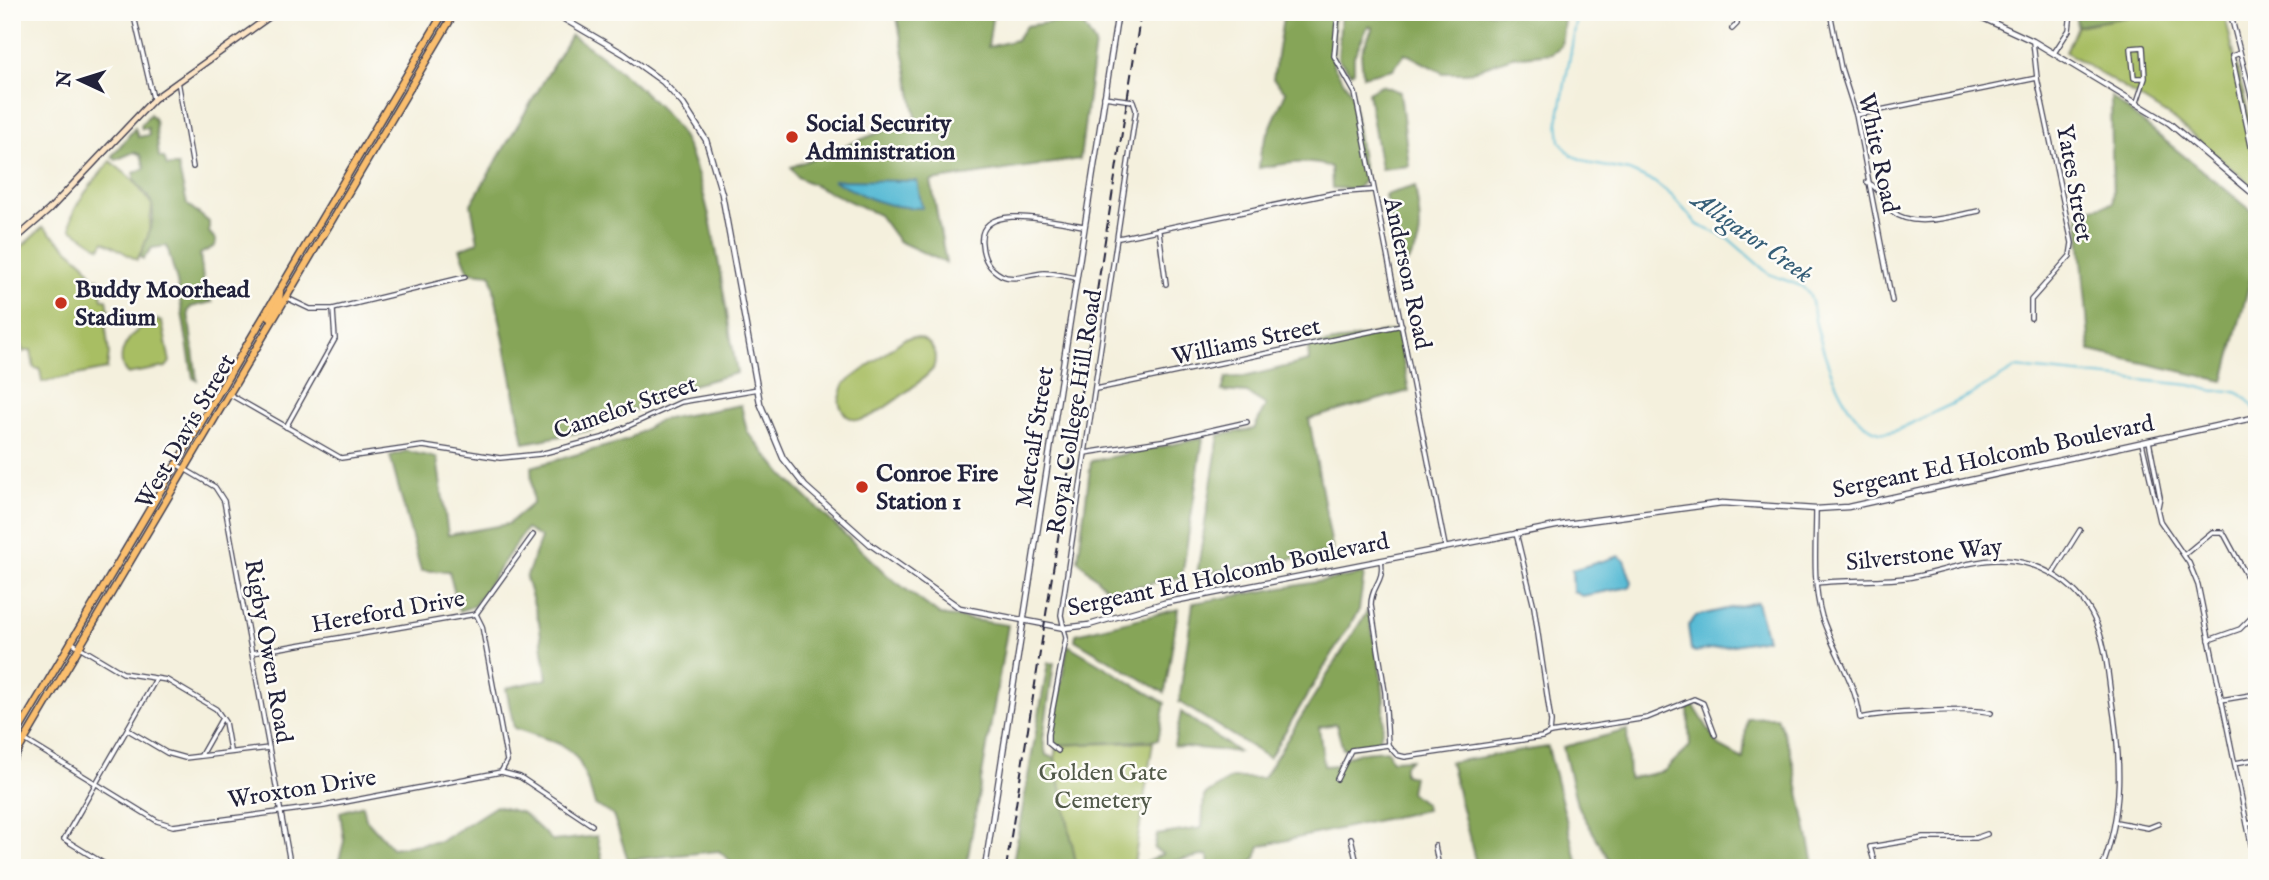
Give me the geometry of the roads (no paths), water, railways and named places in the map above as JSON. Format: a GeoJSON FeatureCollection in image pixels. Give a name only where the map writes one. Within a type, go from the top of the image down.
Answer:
{"type":"FeatureCollection","features":[{"type":"Feature","properties":{"kind":"main road"},"geometry":{"type":"LineString","coordinates":[[12,242],[50,211],[154,99],[276,12]]}},
{"type":"Feature","properties":{"kind":"main road","name":"West Davis Street"},"geometry":{"type":"LineString","coordinates":[[12,742],[444,12]]}},
{"type":"Feature","properties":{"kind":"main road","name":"West Davis Street"},"geometry":{"type":"LineString","coordinates":[[12,761],[455,12]]}},
{"type":"Feature","properties":{"kind":"main road"},"geometry":{"type":"LineString","coordinates":[[359,174],[358,166],[376,135],[379,123]]}},
{"type":"Feature","properties":{"kind":"main road"},"geometry":{"type":"LineString","coordinates":[[287,298],[286,287],[302,253]]}},
{"type":"Feature","properties":{"kind":"main road"},"geometry":{"type":"LineString","coordinates":[[264,335],[265,326],[279,301],[279,290]]}},
{"type":"Feature","properties":{"kind":"main road"},"geometry":{"type":"LineString","coordinates":[[229,394],[226,388],[243,358],[243,352]]}},
{"type":"Feature","properties":{"kind":"main road"},"geometry":{"type":"LineString","coordinates":[[128,565],[125,558],[144,525],[144,519]]}},
{"type":"Feature","properties":{"kind":"main road"},"geometry":{"type":"LineString","coordinates":[[12,748],[31,716],[32,708]]}},
{"type":"Feature","properties":{"kind":"street"},"geometry":{"type":"LineString","coordinates":[[133,12],[154,99]]}},
{"type":"Feature","properties":{"kind":"street","name":"Sergeant Ed Holcomb Boulevard"},"geometry":{"type":"LineString","coordinates":[[552,12],[624,54],[663,82],[683,104],[705,140],[722,194],[758,388],[771,433],[794,474],[871,545],[960,608],[1064,628],[1089,625],[1164,603],[1516,533],[1722,503],[1816,509],[1848,507],[2257,417]]}},
{"type":"Feature","properties":{"kind":"street","name":"Metcalf Street"},"geometry":{"type":"LineString","coordinates":[[985,868],[1118,12]]}},
{"type":"Feature","properties":{"kind":"street","name":"Anderson Road"},"geometry":{"type":"LineString","coordinates":[[1338,12],[1334,56],[1355,93],[1395,306],[1402,324],[1445,546]]}},
{"type":"Feature","properties":{"kind":"street"},"geometry":{"type":"LineString","coordinates":[[1732,29],[1737,24],[1737,12]]}},
{"type":"Feature","properties":{"kind":"street","name":"White Road"},"geometry":{"type":"LineString","coordinates":[[1830,12],[1841,68],[1856,115],[1892,301]]}},
{"type":"Feature","properties":{"kind":"street"},"geometry":{"type":"LineString","coordinates":[[1970,12],[2033,41],[2137,102],[2169,123],[2257,197]]}},
{"type":"Feature","properties":{"kind":"street"},"geometry":{"type":"LineString","coordinates":[[2054,53],[2069,30],[2071,12]]}},
{"type":"Feature","properties":{"kind":"street"},"geometry":{"type":"LineString","coordinates":[[2230,12],[2257,119]]}},
{"type":"Feature","properties":{"kind":"street","name":"Yates Street"},"geometry":{"type":"LineString","coordinates":[[2031,318],[2031,300],[2070,256],[2072,243],[2037,78],[2033,41]]}},
{"type":"Feature","properties":{"kind":"street"},"geometry":{"type":"LineString","coordinates":[[2137,102],[2145,78],[2143,47],[2131,48],[2134,78],[2145,78]]}},
{"type":"Feature","properties":{"kind":"street"},"geometry":{"type":"LineString","coordinates":[[2240,54],[2232,56],[2254,146],[2255,164]]}},
{"type":"Feature","properties":{"kind":"street"},"geometry":{"type":"LineString","coordinates":[[1856,115],[2037,78]]}},
{"type":"Feature","properties":{"kind":"street"},"geometry":{"type":"LineString","coordinates":[[178,82],[193,167]]}},
{"type":"Feature","properties":{"kind":"street","name":"Royal College Hill Road"},"geometry":{"type":"LineString","coordinates":[[1058,751],[1048,743],[1048,734],[1066,638],[1061,615],[1119,239],[1136,110],[1133,101],[1104,97]]}},
{"type":"Feature","properties":{"kind":"street"},"geometry":{"type":"LineString","coordinates":[[2243,109],[2254,106]]}},
{"type":"Feature","properties":{"kind":"street"},"geometry":{"type":"LineString","coordinates":[[1867,182],[1875,187],[1892,212],[1905,218],[1920,221],[1979,211]]}},
{"type":"Feature","properties":{"kind":"street"},"geometry":{"type":"LineString","coordinates":[[1119,239],[1332,193],[1373,190]]}},
{"type":"Feature","properties":{"kind":"street"},"geometry":{"type":"LineString","coordinates":[[1076,278],[1045,273],[1014,278],[1002,276],[984,261],[981,240],[990,223],[1007,215],[1084,226]]}},
{"type":"Feature","properties":{"kind":"street"},"geometry":{"type":"LineString","coordinates":[[1159,232],[1166,284]]}},
{"type":"Feature","properties":{"kind":"street"},"geometry":{"type":"LineString","coordinates":[[287,298],[310,309],[333,309],[465,278]]}},
{"type":"Feature","properties":{"kind":"street"},"geometry":{"type":"LineString","coordinates":[[286,428],[335,339],[333,309]]}},
{"type":"Feature","properties":{"kind":"street","name":"Williams Street"},"geometry":{"type":"LineString","coordinates":[[1096,389],[1402,324]]}},
{"type":"Feature","properties":{"kind":"street","name":"Camelot Street"},"geometry":{"type":"LineString","coordinates":[[229,394],[341,458],[424,446],[486,457],[523,457],[602,438],[681,402],[758,388]]}},
{"type":"Feature","properties":{"kind":"street"},"geometry":{"type":"LineString","coordinates":[[1085,453],[1167,440],[1247,422]]}},
{"type":"Feature","properties":{"kind":"street"},"geometry":{"type":"LineString","coordinates":[[2149,442],[2160,497],[2158,509]]}},
{"type":"Feature","properties":{"kind":"street"},"geometry":{"type":"LineString","coordinates":[[2142,443],[2153,498],[2165,532],[2184,555],[2194,573],[2256,868]]}},
{"type":"Feature","properties":{"kind":"street","name":"Rigby Owen Road"},"geometry":{"type":"LineString","coordinates":[[176,464],[215,487],[223,501],[291,868]]}},
{"type":"Feature","properties":{"kind":"street"},"geometry":{"type":"LineString","coordinates":[[1816,509],[1817,583],[1822,617],[1850,681],[1860,718],[1889,713],[1952,713],[1982,709],[1991,713]]}},
{"type":"Feature","properties":{"kind":"street"},"geometry":{"type":"LineString","coordinates":[[2053,573],[2080,530]]}},
{"type":"Feature","properties":{"kind":"street"},"geometry":{"type":"LineString","coordinates":[[2184,555],[2218,530],[2228,538],[2257,595]]}},
{"type":"Feature","properties":{"kind":"street"},"geometry":{"type":"LineString","coordinates":[[1516,533],[1534,607],[1551,722],[1550,733]]}},
{"type":"Feature","properties":{"kind":"street","name":"Hereford Drive"},"geometry":{"type":"LineString","coordinates":[[252,653],[476,614],[533,535]]}},
{"type":"Feature","properties":{"kind":"street"},"geometry":{"type":"LineString","coordinates":[[1381,559],[1383,578],[1373,593],[1371,606],[1385,692],[1388,745],[1397,755],[1405,757],[1542,737],[1550,733],[1647,718],[1698,699],[1703,703],[1706,719],[1715,735]]}},
{"type":"Feature","properties":{"kind":"street","name":"Silverstone Way"},"geometry":{"type":"LineString","coordinates":[[1817,583],[1911,577],[1993,560],[2024,563],[2053,573],[2089,607],[2103,641],[2119,749],[2120,788],[2116,822],[2102,868]]}},
{"type":"Feature","properties":{"kind":"street"},"geometry":{"type":"LineString","coordinates":[[2209,640],[2240,629],[2257,612]]}},
{"type":"Feature","properties":{"kind":"street"},"geometry":{"type":"LineString","coordinates":[[476,614],[482,626],[507,761],[501,772],[520,777],[592,825]]}},
{"type":"Feature","properties":{"kind":"street"},"geometry":{"type":"LineString","coordinates":[[71,642],[123,673],[174,684],[216,709],[222,718],[230,750]]}},
{"type":"Feature","properties":{"kind":"street"},"geometry":{"type":"LineString","coordinates":[[111,868],[64,839],[156,679]]}},
{"type":"Feature","properties":{"kind":"street"},"geometry":{"type":"LineString","coordinates":[[2221,700],[2257,694]]}},
{"type":"Feature","properties":{"kind":"street"},"geometry":{"type":"LineString","coordinates":[[201,756],[222,718]]}},
{"type":"Feature","properties":{"kind":"street"},"geometry":{"type":"LineString","coordinates":[[128,730],[175,756],[201,756],[230,750],[269,748]]}},
{"type":"Feature","properties":{"kind":"street","name":"Wroxton Drive"},"geometry":{"type":"LineString","coordinates":[[25,740],[157,821],[173,826],[281,812],[501,772]]}},
{"type":"Feature","properties":{"kind":"street"},"geometry":{"type":"LineString","coordinates":[[1337,779],[1351,750],[1388,745]]}},
{"type":"Feature","properties":{"kind":"street"},"geometry":{"type":"LineString","coordinates":[[2235,763],[2257,759]]}},
{"type":"Feature","properties":{"kind":"street"},"geometry":{"type":"LineString","coordinates":[[2116,822],[2148,828],[2158,824]]}},
{"type":"Feature","properties":{"kind":"street"},"geometry":{"type":"LineString","coordinates":[[2247,824],[2257,822]]}},
{"type":"Feature","properties":{"kind":"street"},"geometry":{"type":"LineString","coordinates":[[1876,868],[1870,847],[1924,838],[1976,838],[1987,834]]}},
{"type":"Feature","properties":{"kind":"street"},"geometry":{"type":"LineString","coordinates":[[1351,838],[1358,868]]}},
{"type":"Feature","properties":{"kind":"street"},"geometry":{"type":"LineString","coordinates":[[1435,846],[1439,868]]}},
{"type":"Feature","properties":{"kind":"water"},"geometry":{"type":"Polygon","coordinates":[[[833,180],[917,181],[922,208],[897,206],[875,200],[833,180]]]}},
{"type":"Feature","properties":{"kind":"water"},"geometry":{"type":"Polygon","coordinates":[[[1619,556],[1624,560],[1632,582],[1630,587],[1582,596],[1573,591],[1572,570],[1619,556]]]}},
{"type":"Feature","properties":{"kind":"water"},"geometry":{"type":"Polygon","coordinates":[[[1757,602],[1767,639],[1695,652],[1691,650],[1688,626],[1696,616],[1757,602]]]}},
{"type":"Feature","properties":{"kind":"waterway","name":"Alligator Creek"},"geometry":{"type":"LineString","coordinates":[[1578,12],[1558,122],[1560,141],[1571,155],[1592,164],[1629,171],[1654,182],[1671,195],[1698,225],[1729,239],[1769,274],[1801,286],[1809,293],[1825,356],[1833,376],[1852,412],[1865,425],[1879,432],[1895,431],[1971,395],[2016,368],[2229,391],[2244,396],[2257,412]]}},
{"type":"Feature","properties":{"kind":"railway"},"geometry":{"type":"LineString","coordinates":[[1006,868],[1141,12]]}},
{"type":"Feature","properties":{"kind":"place","name":"Social Security Administration"},"geometry":{"type":"Point","coordinates":[792,137]}},
{"type":"Feature","properties":{"kind":"place","name":"Buddy Moorhead Stadium"},"geometry":{"type":"Point","coordinates":[61,303]}},
{"type":"Feature","properties":{"kind":"place","name":"Conroe Fire Station 1"},"geometry":{"type":"Point","coordinates":[862,487]}},
{"type":"Feature","properties":{"kind":"park label","name":"Golden Gate Cemetery"},"geometry":{"type":"Point","coordinates":[1103,786]}}]}
